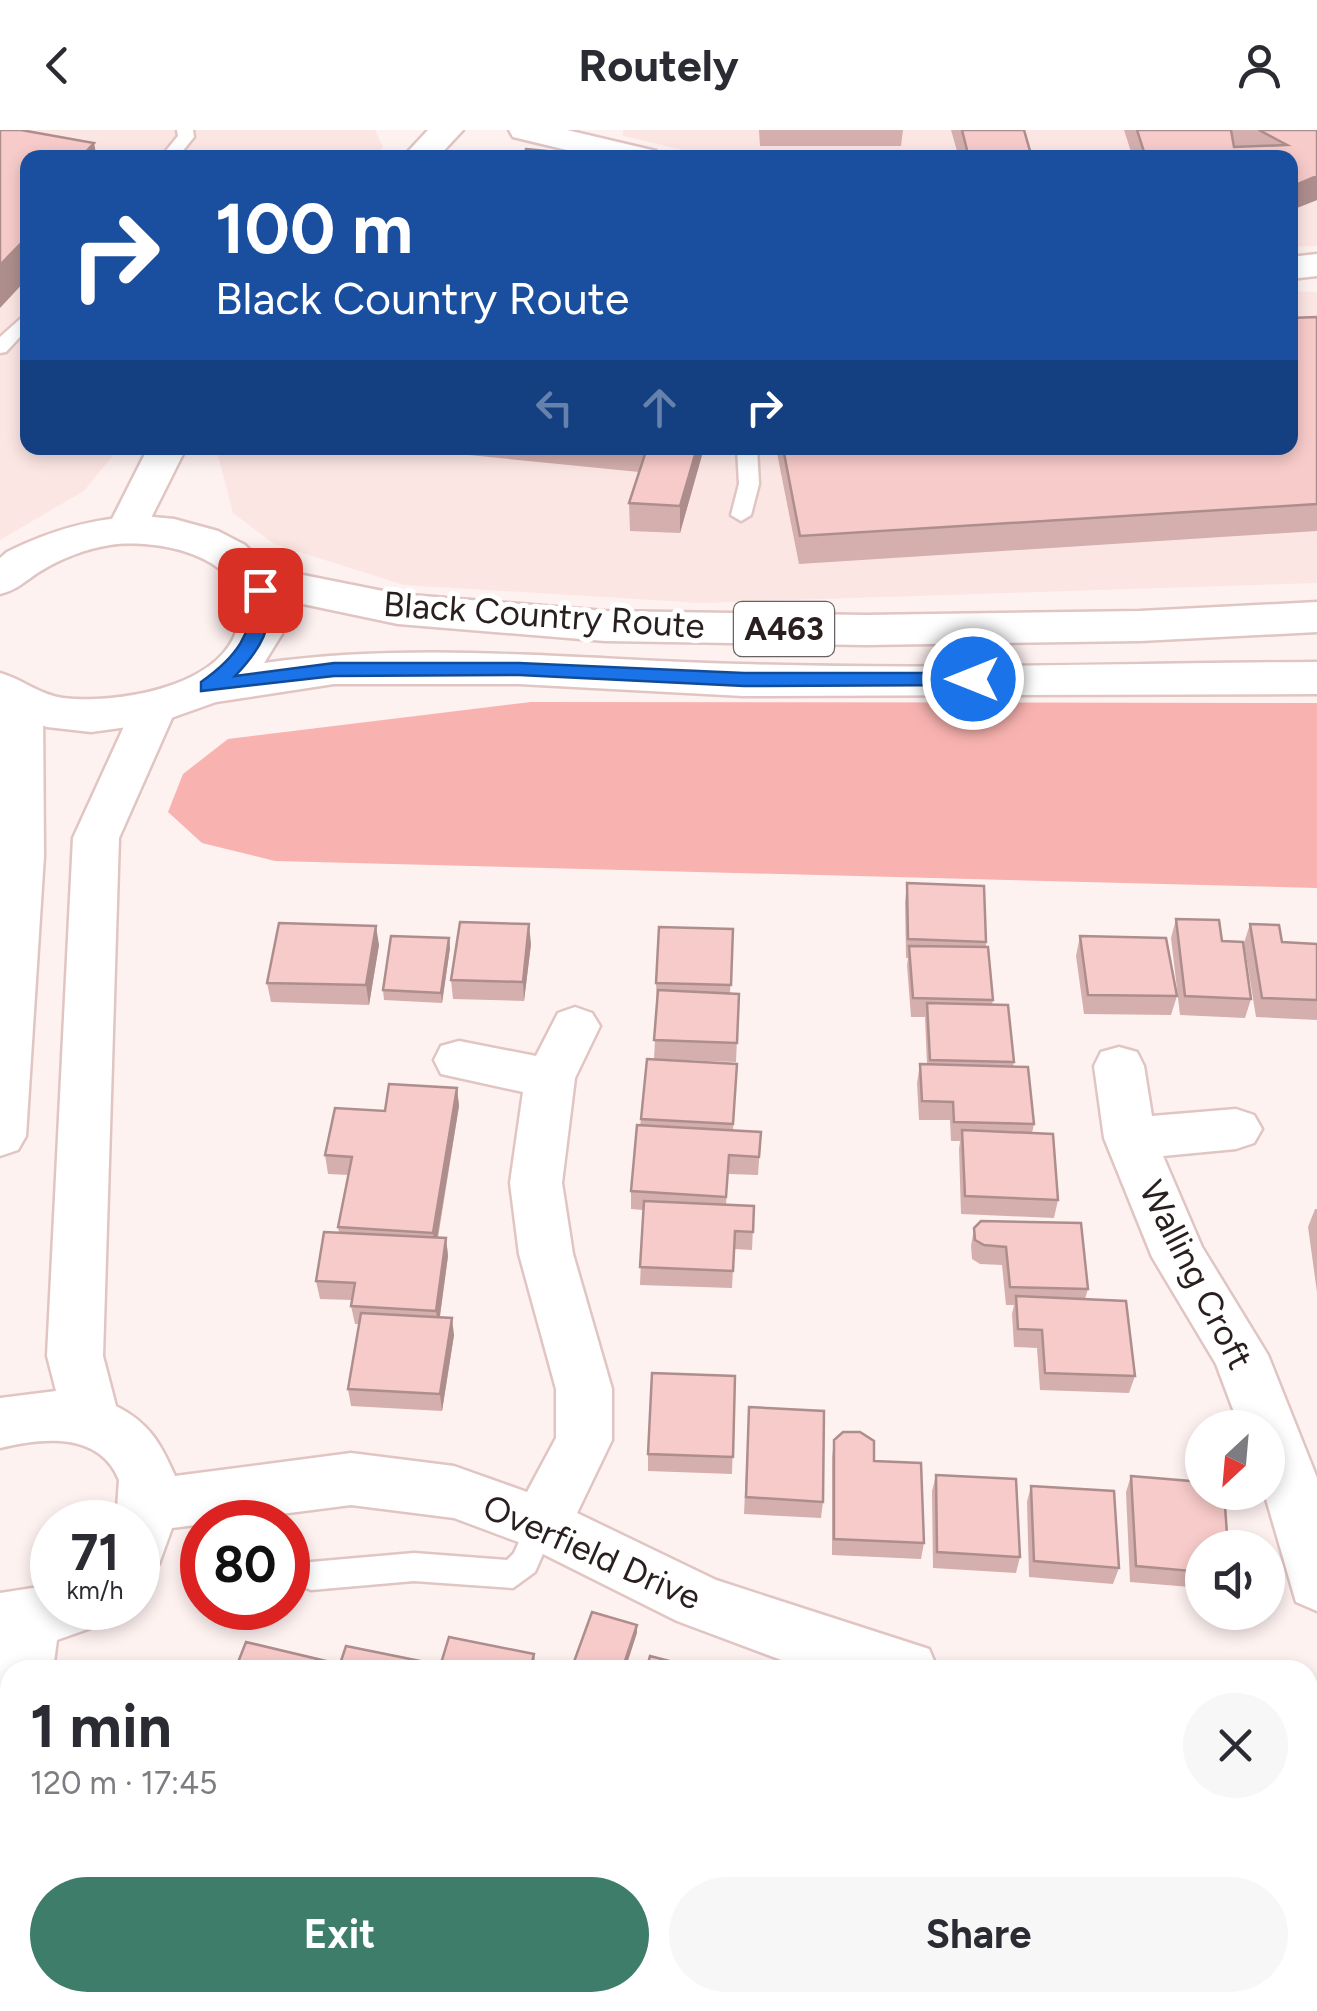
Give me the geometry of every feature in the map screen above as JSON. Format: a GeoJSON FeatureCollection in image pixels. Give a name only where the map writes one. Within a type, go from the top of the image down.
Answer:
{"type":"FeatureCollection","features":[{"type":"Feature","properties":{"kind":"highway","name":"Black Country Route"},"geometry":{"type":"LineString","coordinates":[[1,578],[62,544],[126,530],[175,534],[204,542],[238,562],[254,580],[262,613],[254,642],[230,671],[208,687],[154,709],[82,716],[10,696]]}},
{"type":"Feature","properties":{"kind":"highway","name":"Black Country Route"},"geometry":{"type":"LineString","coordinates":[[254,580],[398,609],[605,626],[905,630],[1140,626],[1317,616]]}},
{"type":"Feature","properties":{"kind":"highway","name":"Black Country Route"},"geometry":{"type":"LineString","coordinates":[[208,687],[334,669],[519,669],[744,680],[1317,678]]}},
{"type":"Feature","properties":{"kind":"street"},"geometry":{"type":"LineString","coordinates":[[426,150],[447,130]]}},
{"type":"Feature","properties":{"kind":"street"},"geometry":{"type":"LineString","coordinates":[[525,130],[579,135],[621,150]]}},
{"type":"Feature","properties":{"kind":"street"},"geometry":{"type":"LineString","coordinates":[[126,530],[163,455]]}},
{"type":"Feature","properties":{"kind":"street"},"geometry":{"type":"LineString","coordinates":[[0,1136],[1,1065],[21,856],[10,696]]}},
{"type":"Feature","properties":{"kind":"street"},"geometry":{"type":"LineString","coordinates":[[92,1419],[75,1356],[96,838],[154,709]]}},
{"type":"Feature","properties":{"kind":"street"},"geometry":{"type":"LineString","coordinates":[[541,1524],[584,1440],[584,1389],[546,1254],[536,1183],[550,1078],[575,1026]]}},
{"type":"Feature","properties":{"kind":"street"},"geometry":{"type":"LineString","coordinates":[[459,1060],[550,1078]]}},
{"type":"Feature","properties":{"kind":"street","name":"Walling Croft"},"geometry":{"type":"LineString","coordinates":[[1119,1066],[1130,1138],[1179,1257],[1240,1355],[1292,1488],[1317,1583]]}},
{"type":"Feature","properties":{"kind":"street","name":"Walling Croft"},"geometry":{"type":"LineString","coordinates":[[1130,1138],[1236,1129]]}},
{"type":"Feature","properties":{"kind":"street"},"geometry":{"type":"LineString","coordinates":[[0,1423],[42,1413],[92,1419],[122,1436],[139,1457],[147,1478],[146,1500]]}},
{"type":"Feature","properties":{"kind":"street","name":"Overfield Drive"},"geometry":{"type":"LineString","coordinates":[[160,1521],[350,1479],[454,1492],[541,1524],[698,1600],[784,1633],[874,1660]]}},
{"type":"Feature","properties":{"kind":"lane"},"geometry":{"type":"LineString","coordinates":[[0,348],[20,326]]}},
{"type":"Feature","properties":{"kind":"lane"},"geometry":{"type":"LineString","coordinates":[[741,515],[749,484],[747,455]]}},
{"type":"Feature","properties":{"kind":"lane"},"geometry":{"type":"LineString","coordinates":[[311,1576],[414,1566],[514,1574],[525,1562],[541,1524]]}},
{"type":"Feature","properties":{"kind":"shaded area"},"geometry":{"type":"Polygon","coordinates":[[[0,130],[375,130],[383,147],[380,150],[20,150],[20,455],[113,455],[84,491],[0,540],[0,130]]]}},
{"type":"Feature","properties":{"kind":"shaded area"},"geometry":{"type":"Polygon","coordinates":[[[623,130],[1317,130],[1317,246],[1298,247],[1298,150],[683,150],[623,136],[623,130]]]}},
{"type":"Feature","properties":{"kind":"shaded area"},"geometry":{"type":"Polygon","coordinates":[[[1298,291],[1317,292],[1317,583],[701,603],[404,585],[274,544],[233,513],[218,455],[1298,455],[1298,291]]]}},
{"type":"Feature","properties":{"kind":"shaded area"},"geometry":{"type":"Polygon","coordinates":[[[531,702],[1317,703],[1317,888],[275,861],[202,843],[168,812],[183,774],[228,739],[531,702]]]}},
{"type":"Feature","properties":{"kind":"building"},"geometry":{"type":"Polygon","coordinates":[[[0,130],[94,143],[87,150],[20,150],[20,244],[0,265],[0,130]]]}},
{"type":"Feature","properties":{"kind":"building"},"geometry":{"type":"Polygon","coordinates":[[[962,130],[1024,130],[1030,150],[967,150],[962,130]]]}},
{"type":"Feature","properties":{"kind":"building"},"geometry":{"type":"Polygon","coordinates":[[[1137,130],[1231,130],[1234,147],[1287,145],[1259,130],[1317,130],[1317,176],[1298,184],[1298,150],[1143,150],[1137,130]]]}},
{"type":"Feature","properties":{"kind":"building"},"geometry":{"type":"Polygon","coordinates":[[[1317,317],[1317,504],[800,536],[784,455],[1298,455],[1298,318],[1317,317]]]}},
{"type":"Feature","properties":{"kind":"building"},"geometry":{"type":"Polygon","coordinates":[[[645,455],[695,455],[680,506],[629,503],[645,455]]]}},
{"type":"Feature","properties":{"kind":"building"},"geometry":{"type":"Polygon","coordinates":[[[907,883],[984,886],[986,942],[908,939],[907,883]]]}},
{"type":"Feature","properties":{"kind":"building"},"geometry":{"type":"Polygon","coordinates":[[[1176,919],[1219,920],[1222,941],[1243,942],[1251,999],[1185,996],[1176,919]]]}},
{"type":"Feature","properties":{"kind":"building"},"geometry":{"type":"Polygon","coordinates":[[[460,922],[529,924],[523,982],[451,980],[460,922]]]}},
{"type":"Feature","properties":{"kind":"building"},"geometry":{"type":"Polygon","coordinates":[[[279,923],[376,926],[366,985],[267,983],[279,923]]]}},
{"type":"Feature","properties":{"kind":"building"},"geometry":{"type":"Polygon","coordinates":[[[1250,924],[1279,925],[1282,942],[1317,944],[1317,1000],[1262,998],[1250,924]]]}},
{"type":"Feature","properties":{"kind":"building"},"geometry":{"type":"Polygon","coordinates":[[[659,927],[733,929],[731,985],[656,983],[659,927]]]}},
{"type":"Feature","properties":{"kind":"building"},"geometry":{"type":"Polygon","coordinates":[[[391,936],[449,938],[441,993],[383,990],[391,936]]]}},
{"type":"Feature","properties":{"kind":"building"},"geometry":{"type":"Polygon","coordinates":[[[1080,936],[1166,938],[1177,996],[1088,995],[1080,936]]]}},
{"type":"Feature","properties":{"kind":"building"},"geometry":{"type":"Polygon","coordinates":[[[909,946],[988,947],[993,1000],[913,998],[909,946]]]}},
{"type":"Feature","properties":{"kind":"building"},"geometry":{"type":"Polygon","coordinates":[[[658,990],[739,994],[737,1043],[654,1040],[658,990]]]}},
{"type":"Feature","properties":{"kind":"building"},"geometry":{"type":"Polygon","coordinates":[[[927,1003],[1008,1005],[1014,1062],[930,1060],[927,1003]]]}},
{"type":"Feature","properties":{"kind":"building"},"geometry":{"type":"Polygon","coordinates":[[[647,1059],[737,1064],[733,1124],[641,1119],[647,1059]]]}},
{"type":"Feature","properties":{"kind":"building"},"geometry":{"type":"Polygon","coordinates":[[[920,1064],[1028,1067],[1034,1124],[954,1122],[953,1102],[922,1101],[920,1064]]]}},
{"type":"Feature","properties":{"kind":"building"},"geometry":{"type":"Polygon","coordinates":[[[389,1084],[457,1088],[433,1233],[338,1227],[352,1157],[325,1155],[335,1108],[385,1111],[389,1084]]]}},
{"type":"Feature","properties":{"kind":"building"},"geometry":{"type":"Polygon","coordinates":[[[637,1125],[761,1132],[759,1157],[729,1155],[726,1197],[631,1191],[637,1125]]]}},
{"type":"Feature","properties":{"kind":"building"},"geometry":{"type":"Polygon","coordinates":[[[962,1130],[1053,1134],[1058,1200],[965,1196],[962,1130]]]}},
{"type":"Feature","properties":{"kind":"building"},"geometry":{"type":"Polygon","coordinates":[[[644,1201],[754,1206],[753,1232],[735,1231],[733,1271],[640,1267],[644,1201]]]}},
{"type":"Feature","properties":{"kind":"building"},"geometry":{"type":"Polygon","coordinates":[[[981,1221],[1081,1223],[1088,1289],[1010,1287],[1006,1247],[975,1240],[974,1228],[981,1221]]]}},
{"type":"Feature","properties":{"kind":"building"},"geometry":{"type":"Polygon","coordinates":[[[324,1232],[446,1238],[436,1311],[351,1306],[355,1283],[316,1281],[324,1232]]]}},
{"type":"Feature","properties":{"kind":"building"},"geometry":{"type":"Polygon","coordinates":[[[1016,1296],[1126,1301],[1135,1376],[1045,1373],[1042,1330],[1018,1329],[1016,1296]]]}},
{"type":"Feature","properties":{"kind":"building"},"geometry":{"type":"Polygon","coordinates":[[[361,1313],[452,1318],[440,1394],[348,1389],[361,1313]]]}},
{"type":"Feature","properties":{"kind":"building"},"geometry":{"type":"Polygon","coordinates":[[[652,1373],[735,1376],[733,1457],[648,1454],[652,1373]]]}},
{"type":"Feature","properties":{"kind":"building"},"geometry":{"type":"Polygon","coordinates":[[[749,1407],[824,1411],[823,1502],[746,1497],[749,1407]]]}},
{"type":"Feature","properties":{"kind":"building"},"geometry":{"type":"Polygon","coordinates":[[[843,1432],[860,1432],[874,1441],[874,1461],[921,1463],[924,1543],[834,1539],[834,1440],[843,1432]]]}},
{"type":"Feature","properties":{"kind":"building"},"geometry":{"type":"Polygon","coordinates":[[[936,1475],[1016,1479],[1020,1557],[937,1552],[936,1475]]]}},
{"type":"Feature","properties":{"kind":"building"},"geometry":{"type":"Polygon","coordinates":[[[1131,1476],[1185,1481],[1185,1510],[1225,1510],[1227,1530],[1185,1530],[1185,1570],[1136,1566],[1131,1476]]]}},
{"type":"Feature","properties":{"kind":"building"},"geometry":{"type":"Polygon","coordinates":[[[1031,1486],[1114,1491],[1119,1568],[1034,1561],[1031,1486]]]}},
{"type":"Feature","properties":{"kind":"building"},"geometry":{"type":"Polygon","coordinates":[[[592,1612],[637,1625],[625,1660],[575,1660],[592,1612]]]}},
{"type":"Feature","properties":{"kind":"building"},"geometry":{"type":"Polygon","coordinates":[[[449,1637],[534,1654],[532,1660],[442,1660],[449,1637]]]}},
{"type":"Feature","properties":{"kind":"building"},"geometry":{"type":"Polygon","coordinates":[[[246,1642],[322,1660],[239,1660],[246,1642]]]}},
{"type":"Feature","properties":{"kind":"building"},"geometry":{"type":"Polygon","coordinates":[[[346,1646],[415,1660],[341,1660],[346,1646]]]}},
{"type":"Feature","properties":{"kind":"route"},"geometry":{"type":"LineString","coordinates":[[260,590],[261,624],[254,642],[230,671],[208,687],[334,669],[519,669],[744,680],[973,679]]}}]}
